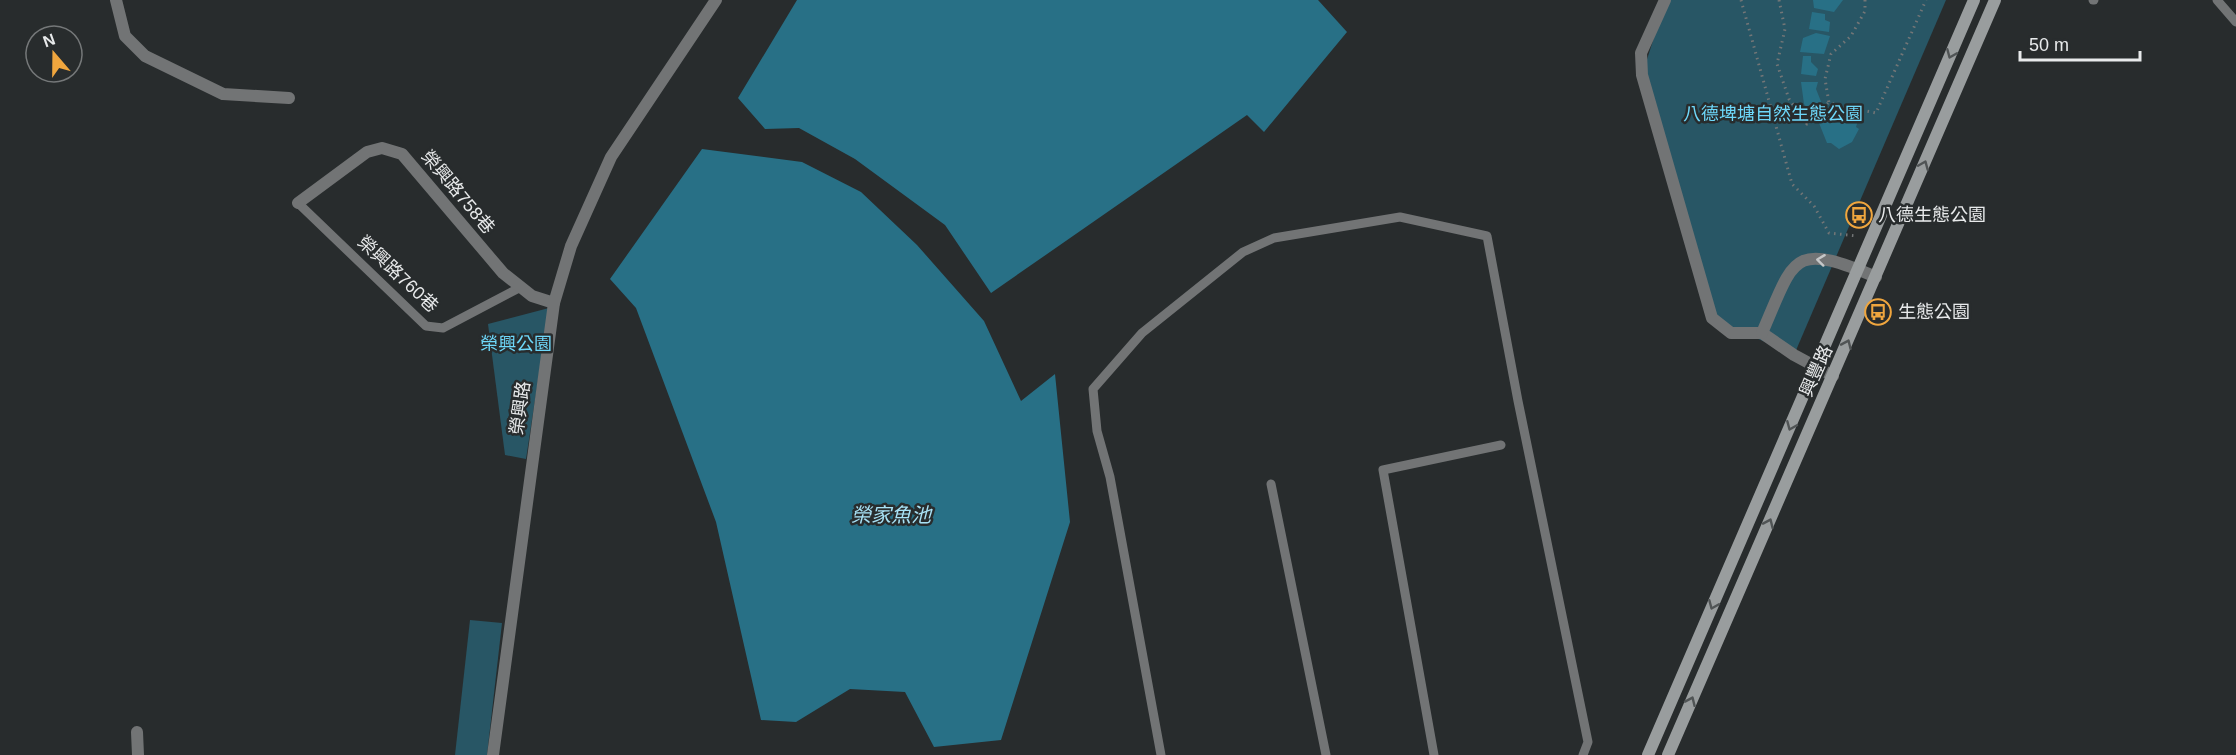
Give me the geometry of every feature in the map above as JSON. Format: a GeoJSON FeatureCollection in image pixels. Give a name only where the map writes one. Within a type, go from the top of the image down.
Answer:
{"type":"FeatureCollection","features":[{"type":"Feature","properties":{"kind":"main road","name":"興豐路"},"geometry":{"type":"LineString","coordinates":[[1648,755],[1974,0]]}},
{"type":"Feature","properties":{"kind":"main road","name":"興豐路"},"geometry":{"type":"LineString","coordinates":[[1668,755],[1995,0]]}},
{"type":"Feature","properties":{"kind":"street"},"geometry":{"type":"LineString","coordinates":[[116,0],[125,36],[145,56],[223,94],[289,98]]}},
{"type":"Feature","properties":{"kind":"street","name":"榮興路"},"geometry":{"type":"LineString","coordinates":[[493,755],[554,303],[572,246],[611,157],[716,0]]}},
{"type":"Feature","properties":{"kind":"street"},"geometry":{"type":"LineString","coordinates":[[1665,0],[1641,53],[1642,75],[1712,318],[1731,333],[1762,333],[1816,368],[1833,376]]}},
{"type":"Feature","properties":{"kind":"street","name":"榮興路758巷"},"geometry":{"type":"LineString","coordinates":[[298,202],[367,152],[382,148],[402,154],[503,273],[519,288],[532,296],[554,303]]}},
{"type":"Feature","properties":{"kind":"street"},"geometry":{"type":"LineString","coordinates":[[1762,333],[1788,273],[1802,259],[1820,257],[1876,278]]}},
{"type":"Feature","properties":{"kind":"street"},"geometry":{"type":"LineString","coordinates":[[137,732],[138,755]]}},
{"type":"Feature","properties":{"kind":"lane"},"geometry":{"type":"LineString","coordinates":[[2217,0],[2236,22]]}},
{"type":"Feature","properties":{"kind":"lane","name":"榮興路760巷"},"geometry":{"type":"LineString","coordinates":[[298,202],[426,326],[444,328],[519,288]]}},
{"type":"Feature","properties":{"kind":"lane"},"geometry":{"type":"LineString","coordinates":[[1161,755],[1110,477],[1097,431],[1093,389],[1142,333],[1243,252],[1274,238],[1400,217],[1487,236],[1588,742],[1583,755]]}},
{"type":"Feature","properties":{"kind":"lane"},"geometry":{"type":"LineString","coordinates":[[1434,755],[1383,470],[1501,445]]}},
{"type":"Feature","properties":{"kind":"lane"},"geometry":{"type":"LineString","coordinates":[[1271,484],[1326,755]]}},
{"type":"Feature","properties":{"kind":"path"},"geometry":{"type":"LineString","coordinates":[[1741,0],[1792,184],[1814,206],[1829,233],[1858,236]]}},
{"type":"Feature","properties":{"kind":"path"},"geometry":{"type":"LineString","coordinates":[[1779,0],[1785,28],[1777,64],[1789,99],[1807,124],[1828,103]]}},
{"type":"Feature","properties":{"kind":"path"},"geometry":{"type":"LineString","coordinates":[[1828,103],[1824,79],[1831,54],[1851,36],[1865,11],[1865,0]]}},
{"type":"Feature","properties":{"kind":"path"},"geometry":{"type":"LineString","coordinates":[[1828,103],[1876,113],[1926,0]]}},
{"type":"Feature","properties":{"kind":"green space","name":"八德埤塘自然生態公園"},"geometry":{"type":"Polygon","coordinates":[[[1666,0],[1946,0],[1794,355],[1712,318],[1642,75],[1666,0]]]}},
{"type":"Feature","properties":{"kind":"green space","name":"榮興公園"},"geometry":{"type":"Polygon","coordinates":[[[549,308],[526,459],[505,455],[488,324],[549,308]]]}},
{"type":"Feature","properties":{"kind":"green space"},"geometry":{"type":"Polygon","coordinates":[[[470,620],[502,623],[487,755],[455,755],[470,620]]]}},
{"type":"Feature","properties":{"kind":"water"},"geometry":{"type":"Polygon","coordinates":[[[797,0],[1318,0],[1347,32],[1264,132],[1247,115],[991,293],[945,225],[855,159],[799,128],[765,129],[738,98],[797,0]]]}},
{"type":"Feature","properties":{"kind":"water"},"geometry":{"type":"Polygon","coordinates":[[[1813,0],[1843,0],[1834,12],[1814,8],[1813,0]]]}},
{"type":"Feature","properties":{"kind":"water"},"geometry":{"type":"Polygon","coordinates":[[[1812,12],[1825,14],[1825,20],[1830,22],[1829,32],[1809,29],[1812,12]]]}},
{"type":"Feature","properties":{"kind":"water"},"geometry":{"type":"Polygon","coordinates":[[[1816,33],[1830,36],[1824,54],[1800,52],[1803,38],[1816,33]]]}},
{"type":"Feature","properties":{"kind":"water"},"geometry":{"type":"Polygon","coordinates":[[[1803,56],[1811,56],[1811,62],[1818,69],[1816,76],[1801,74],[1803,56]]]}},
{"type":"Feature","properties":{"kind":"water"},"geometry":{"type":"Polygon","coordinates":[[[1801,82],[1818,82],[1816,89],[1822,104],[1812,114],[1804,104],[1801,82]]]}},
{"type":"Feature","properties":{"kind":"water"},"geometry":{"type":"Polygon","coordinates":[[[1840,111],[1845,117],[1859,117],[1856,127],[1859,129],[1852,142],[1839,149],[1827,143],[1819,123],[1829,112],[1840,111]]]}},
{"type":"Feature","properties":{"kind":"water","name":"榮家魚池"},"geometry":{"type":"Polygon","coordinates":[[[702,149],[802,162],[861,192],[917,245],[984,321],[1021,401],[1055,374],[1070,522],[1001,740],[934,747],[905,692],[850,689],[796,722],[761,720],[716,522],[636,308],[610,279],[702,149]]]}},
{"type":"Feature","properties":{"kind":"place","name":"八德生態公園"},"geometry":{"type":"Point","coordinates":[1859,215]}},
{"type":"Feature","properties":{"kind":"place","name":"生態公園"},"geometry":{"type":"Point","coordinates":[1878,312]}}]}
